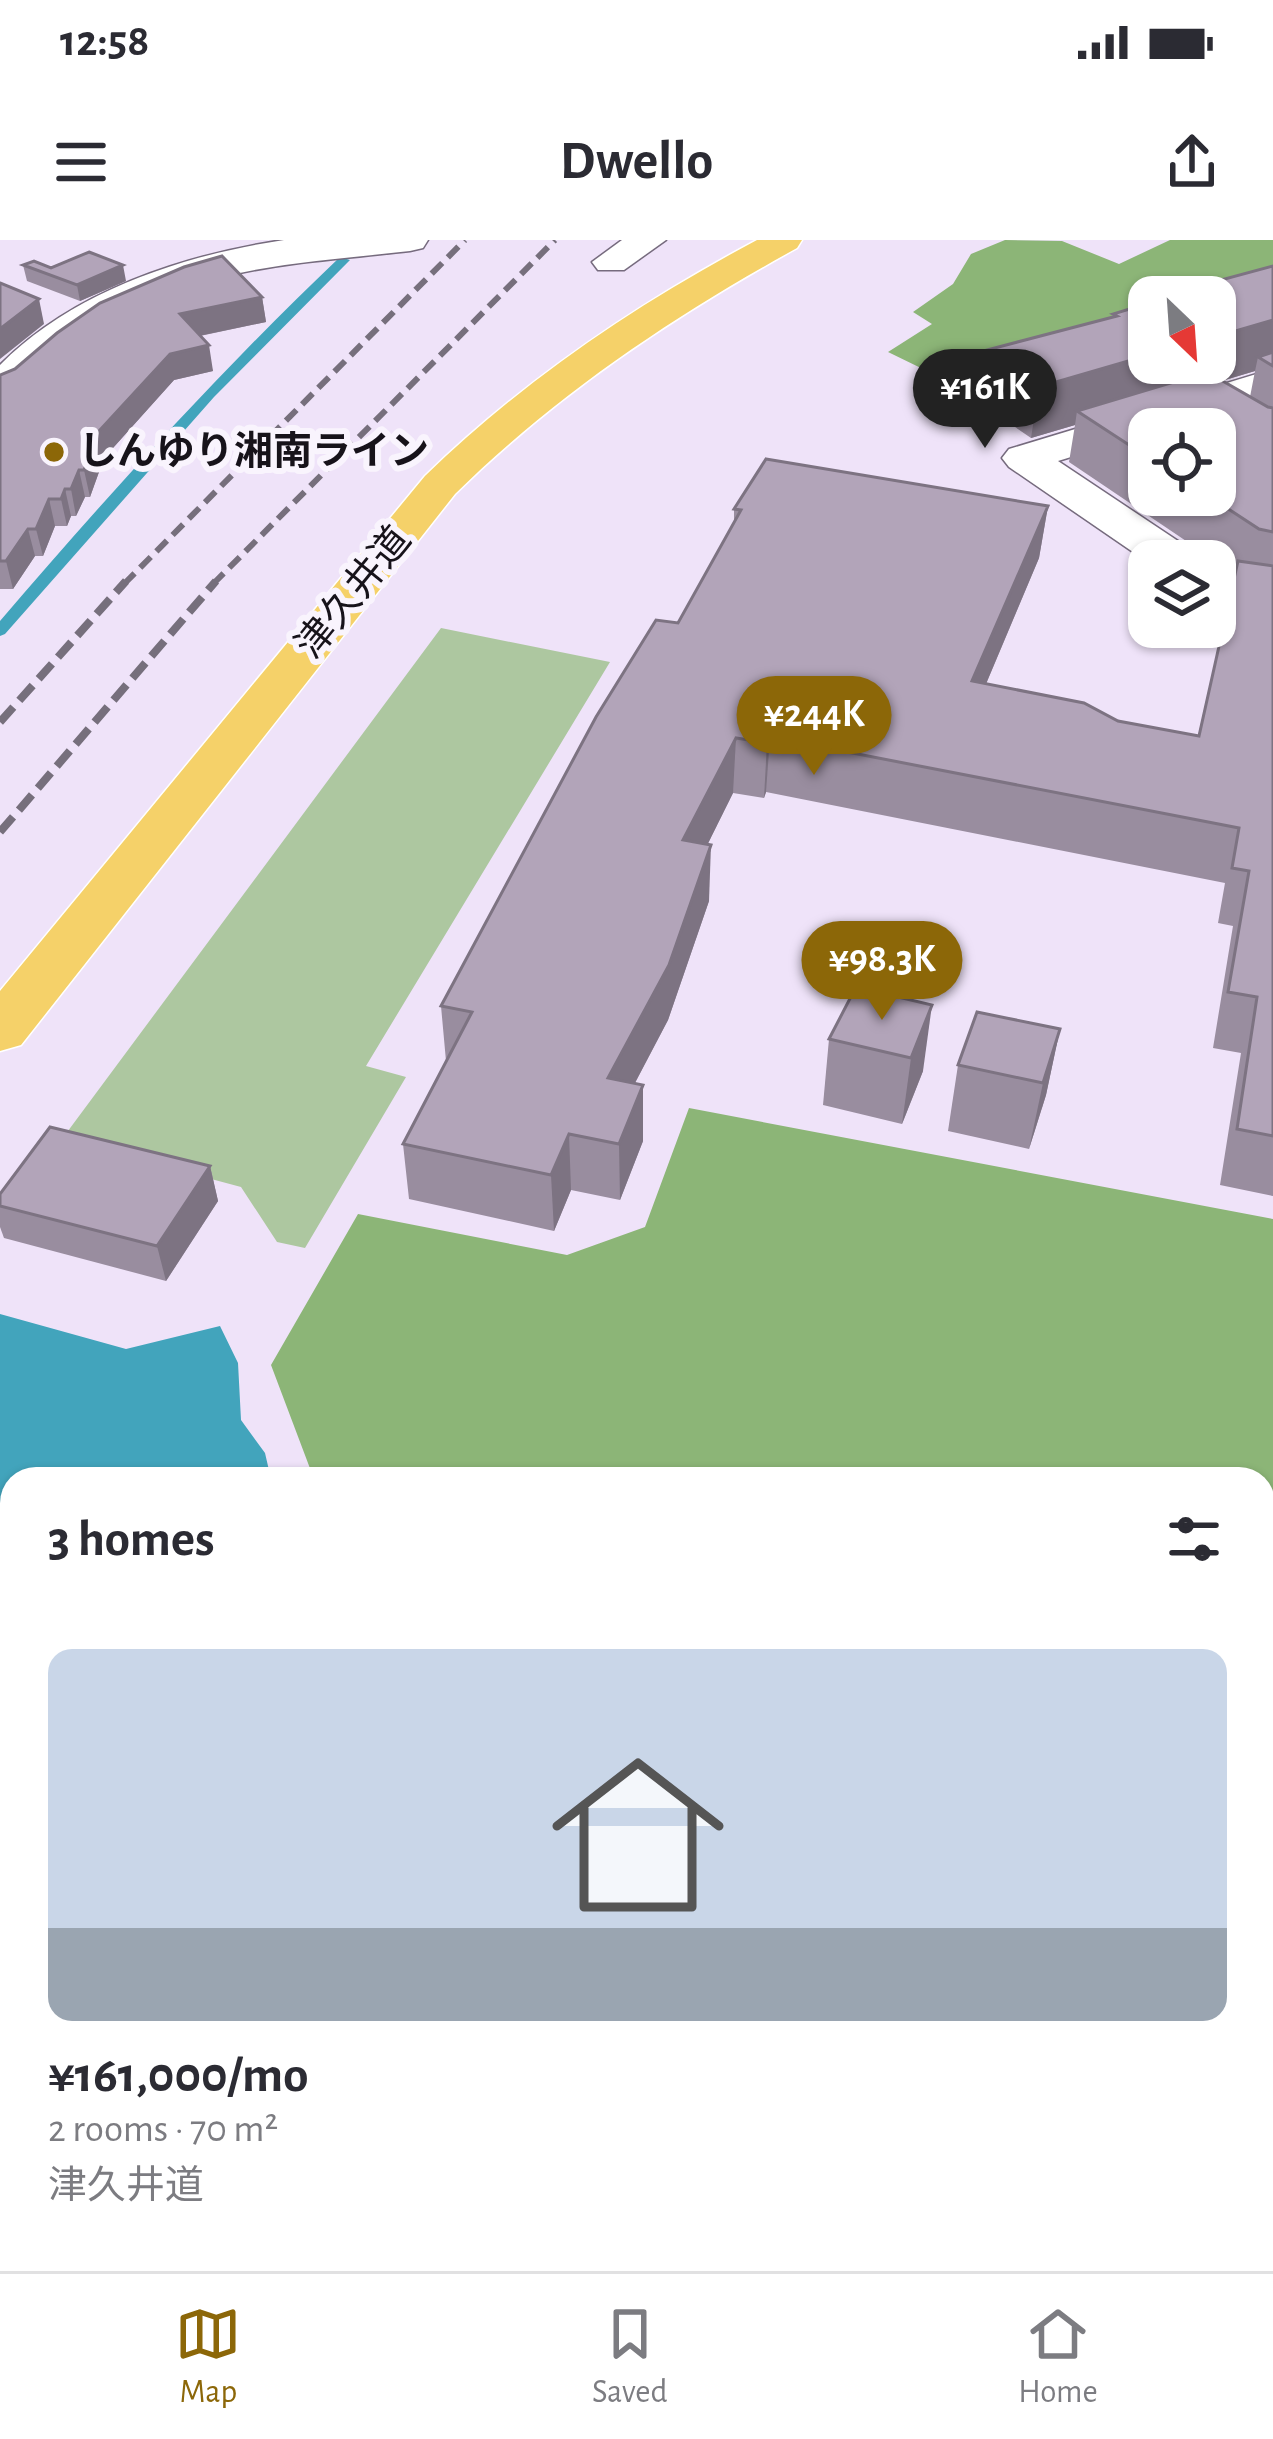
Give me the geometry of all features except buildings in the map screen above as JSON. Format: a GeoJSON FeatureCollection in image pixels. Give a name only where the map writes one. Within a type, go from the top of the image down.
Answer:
{"type":"FeatureCollection","features":[{"type":"Feature","properties":{"kind":"main road","name":"津久井道"},"geometry":{"type":"LineString","coordinates":[[0,1031],[440,485],[497,427],[686,293],[784,240]]}},
{"type":"Feature","properties":{"kind":"street"},"geometry":{"type":"LineString","coordinates":[[0,389],[24,362],[83,321],[189,273],[252,256],[410,240]]}},
{"type":"Feature","properties":{"kind":"street"},"geometry":{"type":"LineString","coordinates":[[611,262],[648,240]]}},
{"type":"Feature","properties":{"kind":"street"},"geometry":{"type":"LineString","coordinates":[[41,304],[83,321]]}},
{"type":"Feature","properties":{"kind":"street"},"geometry":{"type":"LineString","coordinates":[[1146,540],[1024,458],[1273,382]]}},
{"type":"Feature","properties":{"kind":"street"},"geometry":{"type":"LineString","coordinates":[[1202,404],[1255,435]]}},
{"type":"Feature","properties":{"kind":"street"},"geometry":{"type":"LineString","coordinates":[[1236,598],[1273,604]]}},
{"type":"Feature","properties":{"kind":"green space"},"geometry":{"type":"Polygon","coordinates":[[[1005,240],[1062,241],[1119,264],[1170,240],[1273,240],[1273,301],[1236,300],[1236,276],[1128,276],[1128,343],[964,389],[888,352],[932,324],[913,312],[953,284],[971,254],[1005,240]]]}},
{"type":"Feature","properties":{"kind":"green space"},"geometry":{"type":"Polygon","coordinates":[[[441,628],[610,662],[366,1066],[406,1077],[305,1248],[277,1242],[241,1187],[62,1139],[441,628]]]}},
{"type":"Feature","properties":{"kind":"green space"},"geometry":{"type":"Polygon","coordinates":[[[689,1108],[1273,1219],[1273,1467],[309,1467],[271,1365],[358,1214],[567,1255],[645,1227],[689,1108]]]}},
{"type":"Feature","properties":{"kind":"water"},"geometry":{"type":"Polygon","coordinates":[[[0,1314],[126,1349],[220,1326],[238,1363],[241,1420],[265,1453],[268,1467],[0,1467],[0,1314]]]}},
{"type":"Feature","properties":{"kind":"waterway"},"geometry":{"type":"LineString","coordinates":[[0,631],[209,394],[344,260]]}},
{"type":"Feature","properties":{"kind":"railway"},"geometry":{"type":"LineString","coordinates":[[124,584],[465,240]]}},
{"type":"Feature","properties":{"kind":"railway"},"geometry":{"type":"LineString","coordinates":[[213,584],[555,240]]}},
{"type":"Feature","properties":{"kind":"railway"},"geometry":{"type":"LineString","coordinates":[[0,722],[126,581]]}},
{"type":"Feature","properties":{"kind":"railway"},"geometry":{"type":"LineString","coordinates":[[0,832],[216,581]]}},
{"type":"Feature","properties":{"kind":"place","name":"しんゆり湘南ライン"},"geometry":{"type":"Point","coordinates":[54,452]}}]}
